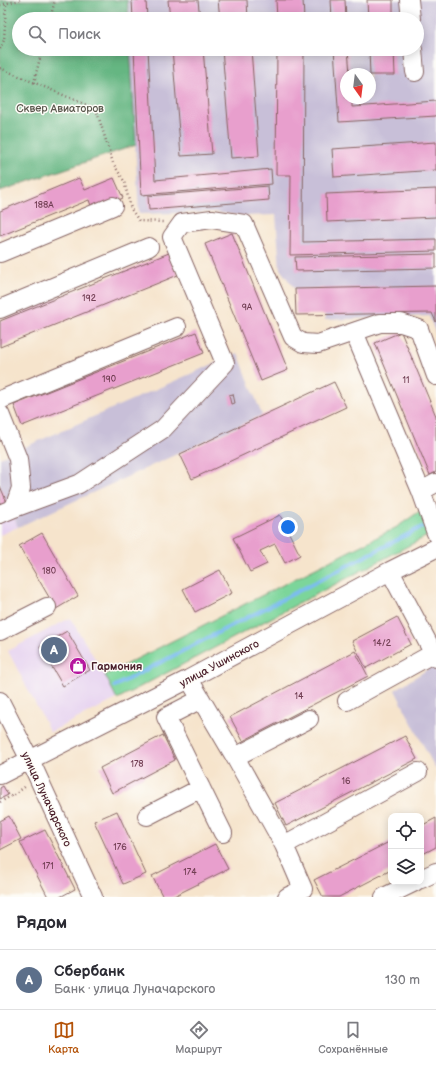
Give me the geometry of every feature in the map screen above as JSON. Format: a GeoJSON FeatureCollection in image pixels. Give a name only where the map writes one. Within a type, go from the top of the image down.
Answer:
{"type":"FeatureCollection","features":[{"type":"Feature","properties":{"kind":"street"},"geometry":{"type":"LineString","coordinates":[[409,0],[410,12]]}},
{"type":"Feature","properties":{"kind":"street"},"geometry":{"type":"LineString","coordinates":[[414,56],[415,72]]}},
{"type":"Feature","properties":{"kind":"street"},"geometry":{"type":"LineString","coordinates":[[0,253],[113,206]]}},
{"type":"Feature","properties":{"kind":"street"},"geometry":{"type":"LineString","coordinates":[[7,511],[79,484],[163,429],[225,363],[172,237],[182,223],[212,220],[244,224],[293,337],[303,343],[318,344],[380,323],[401,323],[419,329],[436,376]]}},
{"type":"Feature","properties":{"kind":"street"},"geometry":{"type":"LineString","coordinates":[[0,309],[149,247]]}},
{"type":"Feature","properties":{"kind":"street"},"geometry":{"type":"LineString","coordinates":[[0,400],[177,327]]}},
{"type":"Feature","properties":{"kind":"street"},"geometry":{"type":"LineString","coordinates":[[354,332],[428,487],[436,533]]}},
{"type":"Feature","properties":{"kind":"street"},"geometry":{"type":"LineString","coordinates":[[0,414],[18,458],[21,488],[7,511]]}},
{"type":"Feature","properties":{"kind":"street","name":"улица Ушинского"},"geometry":{"type":"LineString","coordinates":[[0,775],[189,679],[390,571],[436,548]]}},
{"type":"Feature","properties":{"kind":"street"},"geometry":{"type":"LineString","coordinates":[[347,701],[435,656],[390,571]]}},
{"type":"Feature","properties":{"kind":"street"},"geometry":{"type":"LineString","coordinates":[[0,631],[47,607]]}},
{"type":"Feature","properties":{"kind":"street"},"geometry":{"type":"LineString","coordinates":[[189,679],[235,757],[284,846],[303,889],[287,897]]}},
{"type":"Feature","properties":{"kind":"street"},"geometry":{"type":"LineString","coordinates":[[201,699],[166,717],[223,833]]}},
{"type":"Feature","properties":{"kind":"street","name":"улица Луначарского"},"geometry":{"type":"LineString","coordinates":[[0,701],[30,760],[93,897]]}},
{"type":"Feature","properties":{"kind":"street"},"geometry":{"type":"LineString","coordinates":[[235,757],[309,719]]}},
{"type":"Feature","properties":{"kind":"street"},"geometry":{"type":"LineString","coordinates":[[284,846],[418,772]]}},
{"type":"Feature","properties":{"kind":"street"},"geometry":{"type":"LineString","coordinates":[[147,816],[201,788]]}},
{"type":"Feature","properties":{"kind":"street"},"geometry":{"type":"LineString","coordinates":[[424,878],[436,872]]}},
{"type":"Feature","properties":{"kind":"street"},"geometry":{"type":"LineString","coordinates":[[384,897],[409,885]]}},
{"type":"Feature","properties":{"kind":"path"},"geometry":{"type":"LineString","coordinates":[[0,6],[20,0]]}},
{"type":"Feature","properties":{"kind":"path"},"geometry":{"type":"LineString","coordinates":[[52,12],[55,0]]}},
{"type":"Feature","properties":{"kind":"path"},"geometry":{"type":"LineString","coordinates":[[0,49],[4,40],[6,4]]}},
{"type":"Feature","properties":{"kind":"path"},"geometry":{"type":"LineString","coordinates":[[34,83],[40,56]]}},
{"type":"Feature","properties":{"kind":"path"},"geometry":{"type":"LineString","coordinates":[[0,68],[96,109],[113,162],[124,181],[131,209],[138,221],[182,223]]}},
{"type":"Feature","properties":{"kind":"path"},"geometry":{"type":"LineString","coordinates":[[0,802],[15,794],[37,777]]}},
{"type":"Feature","properties":{"kind":"shaded area"},"geometry":{"type":"Polygon","coordinates":[[[127,0],[436,0],[436,335],[429,316],[325,320],[324,288],[295,289],[280,269],[276,215],[243,216],[214,212],[139,214],[130,56],[424,56],[424,12],[128,12],[127,0]]]}},
{"type":"Feature","properties":{"kind":"shaded area"},"geometry":{"type":"Polygon","coordinates":[[[238,353],[262,415],[18,527],[0,486],[0,458],[238,353]]]}},
{"type":"Feature","properties":{"kind":"shaded area"},"geometry":{"type":"Polygon","coordinates":[[[0,486],[18,527],[0,535],[0,486]]]}},
{"type":"Feature","properties":{"kind":"shaded area"},"geometry":{"type":"Polygon","coordinates":[[[70,618],[105,675],[117,699],[50,732],[8,651],[70,618]]]}},
{"type":"Feature","properties":{"kind":"shaded area"},"geometry":{"type":"Polygon","coordinates":[[[436,664],[436,770],[395,690],[436,664]]]}},
{"type":"Feature","properties":{"kind":"green space","name":"Сквер Авиаторов"},"geometry":{"type":"Polygon","coordinates":[[[0,0],[127,0],[128,12],[12,12],[12,56],[130,56],[136,145],[0,191],[0,0]]]}},
{"type":"Feature","properties":{"kind":"green space"},"geometry":{"type":"Polygon","coordinates":[[[420,511],[429,535],[117,699],[105,675],[397,527],[420,511]]]}},
{"type":"Feature","properties":{"kind":"building"},"geometry":{"type":"Polygon","coordinates":[[[132,0],[146,0],[147,12],[133,12],[132,0]]]}},
{"type":"Feature","properties":{"kind":"building"},"geometry":{"type":"Polygon","coordinates":[[[168,0],[198,0],[199,12],[169,12],[168,0]]]}},
{"type":"Feature","properties":{"kind":"building"},"geometry":{"type":"Polygon","coordinates":[[[218,0],[247,0],[248,12],[219,12],[218,0]]]}},
{"type":"Feature","properties":{"kind":"building"},"geometry":{"type":"Polygon","coordinates":[[[276,0],[303,0],[304,12],[277,12],[276,0]]]}},
{"type":"Feature","properties":{"kind":"building"},"geometry":{"type":"Polygon","coordinates":[[[331,0],[345,0],[346,12],[332,12],[331,0]]]}},
{"type":"Feature","properties":{"kind":"building"},"geometry":{"type":"Polygon","coordinates":[[[367,0],[393,0],[393,12],[368,12],[367,0]]]}},
{"type":"Feature","properties":{"kind":"building"},"geometry":{"type":"Polygon","coordinates":[[[134,56],[148,56],[155,180],[271,169],[272,184],[141,195],[134,56]]]}},
{"type":"Feature","properties":{"kind":"building"},"geometry":{"type":"Polygon","coordinates":[[[173,56],[204,56],[212,154],[181,156],[173,56]]]}},
{"type":"Feature","properties":{"kind":"building"},"geometry":{"type":"Polygon","coordinates":[[[223,56],[252,56],[259,156],[231,158],[223,56]]]}},
{"type":"Feature","properties":{"kind":"building"},"geometry":{"type":"Polygon","coordinates":[[[277,56],[304,56],[303,242],[436,239],[436,251],[290,255],[291,175],[276,175],[277,56]]]}},
{"type":"Feature","properties":{"kind":"building"},"geometry":{"type":"Polygon","coordinates":[[[334,56],[349,56],[350,68],[340,68],[340,104],[352,104],[352,107],[436,101],[436,116],[339,122],[334,56]]]}},
{"type":"Feature","properties":{"kind":"building"},"geometry":{"type":"Polygon","coordinates":[[[369,56],[394,56],[395,75],[376,75],[376,68],[370,68],[369,56]]]}},
{"type":"Feature","properties":{"kind":"building"},"geometry":{"type":"Polygon","coordinates":[[[436,142],[436,170],[334,177],[332,149],[436,142]]]}},
{"type":"Feature","properties":{"kind":"building"},"geometry":{"type":"Polygon","coordinates":[[[79,178],[85,190],[114,178],[123,198],[93,211],[89,200],[0,236],[0,211],[79,178]]]}},
{"type":"Feature","properties":{"kind":"building"},"geometry":{"type":"Polygon","coordinates":[[[268,186],[269,200],[149,210],[148,196],[268,186]]]}},
{"type":"Feature","properties":{"kind":"building"},"geometry":{"type":"Polygon","coordinates":[[[436,189],[436,217],[327,222],[326,194],[436,189]]]}},
{"type":"Feature","properties":{"kind":"building"},"geometry":{"type":"Polygon","coordinates":[[[232,233],[288,370],[261,381],[205,244],[232,233]]]}},
{"type":"Feature","properties":{"kind":"building"},"geometry":{"type":"Polygon","coordinates":[[[169,253],[178,275],[0,347],[0,321],[169,253]]]}},
{"type":"Feature","properties":{"kind":"building"},"geometry":{"type":"Polygon","coordinates":[[[436,254],[436,268],[296,271],[295,257],[436,254]]]}},
{"type":"Feature","properties":{"kind":"building"},"geometry":{"type":"Polygon","coordinates":[[[436,286],[436,322],[432,313],[296,315],[295,289],[436,286]]]}},
{"type":"Feature","properties":{"kind":"building"},"geometry":{"type":"Polygon","coordinates":[[[196,332],[204,353],[22,426],[14,405],[196,332]]]}},
{"type":"Feature","properties":{"kind":"building"},"geometry":{"type":"Polygon","coordinates":[[[401,332],[436,416],[436,472],[430,475],[375,343],[401,332]]]}},
{"type":"Feature","properties":{"kind":"building"},"geometry":{"type":"Polygon","coordinates":[[[334,382],[346,407],[192,479],[180,454],[334,382]]]}},
{"type":"Feature","properties":{"kind":"building"},"geometry":{"type":"Polygon","coordinates":[[[233,394],[235,403],[231,404],[229,395],[233,394]]]}},
{"type":"Feature","properties":{"kind":"building"},"geometry":{"type":"Polygon","coordinates":[[[0,486],[8,505],[0,508],[0,486]]]}},
{"type":"Feature","properties":{"kind":"building"},"geometry":{"type":"Polygon","coordinates":[[[280,515],[300,555],[285,563],[275,544],[260,551],[267,564],[250,572],[233,538],[280,515]]]}},
{"type":"Feature","properties":{"kind":"building"},"geometry":{"type":"Polygon","coordinates":[[[42,533],[78,596],[56,609],[19,546],[42,533]]]}},
{"type":"Feature","properties":{"kind":"building"},"geometry":{"type":"Polygon","coordinates":[[[220,570],[232,593],[195,612],[183,589],[220,570]]]}},
{"type":"Feature","properties":{"kind":"building"},"geometry":{"type":"Polygon","coordinates":[[[397,617],[411,644],[366,668],[352,641],[397,617]]]}},
{"type":"Feature","properties":{"kind":"building"},"geometry":{"type":"Polygon","coordinates":[[[67,631],[90,670],[63,686],[40,647],[67,631]]]}},
{"type":"Feature","properties":{"kind":"building"},"geometry":{"type":"Polygon","coordinates":[[[355,651],[368,676],[243,741],[230,717],[355,651]]]}},
{"type":"Feature","properties":{"kind":"building"},"geometry":{"type":"Polygon","coordinates":[[[163,735],[175,760],[112,793],[100,768],[163,735]]]}},
{"type":"Feature","properties":{"kind":"building"},"geometry":{"type":"Polygon","coordinates":[[[405,736],[417,759],[286,826],[275,803],[405,736]]]}},
{"type":"Feature","properties":{"kind":"building"},"geometry":{"type":"Polygon","coordinates":[[[3,786],[8,795],[0,799],[0,788],[3,786]]]}},
{"type":"Feature","properties":{"kind":"building"},"geometry":{"type":"Polygon","coordinates":[[[117,811],[146,874],[123,884],[94,821],[117,811]]]}},
{"type":"Feature","properties":{"kind":"building"},"geometry":{"type":"Polygon","coordinates":[[[9,816],[21,839],[0,850],[0,821],[9,816]]]}},
{"type":"Feature","properties":{"kind":"building"},"geometry":{"type":"Polygon","coordinates":[[[436,818],[436,847],[424,853],[424,849],[424,824],[436,818]]]}},
{"type":"Feature","properties":{"kind":"building"},"geometry":{"type":"Polygon","coordinates":[[[45,830],[75,889],[60,897],[48,897],[20,842],[45,830]]]}},
{"type":"Feature","properties":{"kind":"building"},"geometry":{"type":"Polygon","coordinates":[[[388,843],[388,872],[339,897],[323,897],[314,880],[388,843]]]}},
{"type":"Feature","properties":{"kind":"building"},"geometry":{"type":"Polygon","coordinates":[[[215,844],[228,869],[172,897],[163,897],[152,876],[215,844]]]}},
{"type":"Feature","properties":{"kind":"waterway"},"geometry":{"type":"LineString","coordinates":[[115,686],[422,527]]}},
{"type":"Feature","properties":{"kind":"place","name":"Сбербанк"},"geometry":{"type":"Point","coordinates":[54,650]}},
{"type":"Feature","properties":{"kind":"place","name":"Гармония"},"geometry":{"type":"Point","coordinates":[78,666]}}]}
